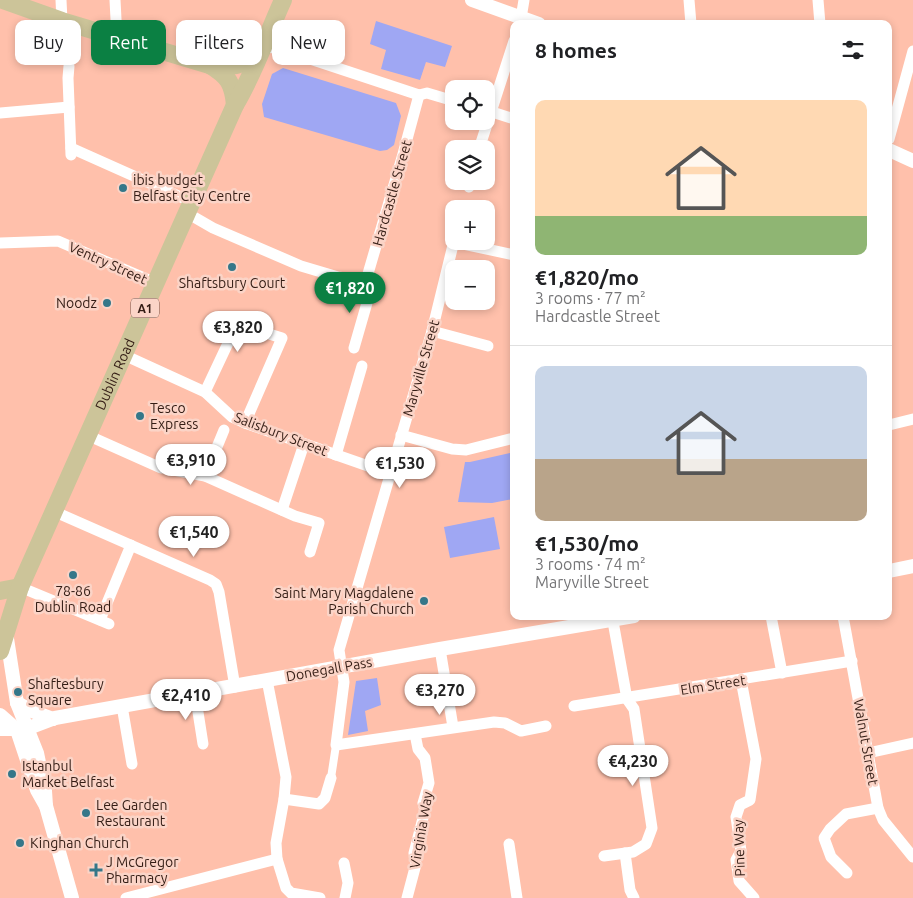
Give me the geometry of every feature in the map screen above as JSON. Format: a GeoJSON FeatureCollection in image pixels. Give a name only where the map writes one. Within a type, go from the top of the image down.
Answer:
{"type":"FeatureCollection","features":[{"type":"Feature","properties":{"kind":"main road","name":"A1"},"geometry":{"type":"LineString","coordinates":[[262,46],[282,0]]}},
{"type":"Feature","properties":{"kind":"main road","name":"A1"},"geometry":{"type":"LineString","coordinates":[[5,2],[62,20]]}},
{"type":"Feature","properties":{"kind":"main road","name":"A1"},"geometry":{"type":"LineString","coordinates":[[209,65],[229,67],[240,65]]}},
{"type":"Feature","properties":{"kind":"main road","name":"A1"},"geometry":{"type":"LineString","coordinates":[[209,65],[221,72],[230,81],[235,105]]}},
{"type":"Feature","properties":{"kind":"main road","name":"Dublin Road"},"geometry":{"type":"LineString","coordinates":[[0,651],[20,587],[53,511],[235,105],[255,65]]}},
{"type":"Feature","properties":{"kind":"main road"},"geometry":{"type":"LineString","coordinates":[[0,591],[20,587]]}},
{"type":"Feature","properties":{"kind":"street"},"geometry":{"type":"LineString","coordinates":[[60,0],[62,20]]}},
{"type":"Feature","properties":{"kind":"street"},"geometry":{"type":"LineString","coordinates":[[116,0],[117,20]]}},
{"type":"Feature","properties":{"kind":"street"},"geometry":{"type":"LineString","coordinates":[[472,0],[519,20]]}},
{"type":"Feature","properties":{"kind":"street"},"geometry":{"type":"LineString","coordinates":[[521,20],[524,0]]}},
{"type":"Feature","properties":{"kind":"street"},"geometry":{"type":"LineString","coordinates":[[689,0],[691,20]]}},
{"type":"Feature","properties":{"kind":"street"},"geometry":{"type":"LineString","coordinates":[[818,0],[820,20]]}},
{"type":"Feature","properties":{"kind":"street"},"geometry":{"type":"LineString","coordinates":[[262,46],[280,49],[418,95],[427,93],[445,98]]}},
{"type":"Feature","properties":{"kind":"street"},"geometry":{"type":"LineString","coordinates":[[892,128],[913,51]]}},
{"type":"Feature","properties":{"kind":"street"},"geometry":{"type":"LineString","coordinates":[[495,92],[510,52]]}},
{"type":"Feature","properties":{"kind":"street"},"geometry":{"type":"LineString","coordinates":[[70,66],[68,78],[71,151],[189,208],[213,228],[302,266],[338,277],[360,280],[367,277]]}},
{"type":"Feature","properties":{"kind":"street","name":"Hardcastle Street"},"geometry":{"type":"LineString","coordinates":[[354,348],[371,289],[367,277],[418,95]]}},
{"type":"Feature","properties":{"kind":"street"},"geometry":{"type":"LineString","coordinates":[[0,112],[69,108]]}},
{"type":"Feature","properties":{"kind":"street"},"geometry":{"type":"LineString","coordinates":[[495,113],[510,118]]}},
{"type":"Feature","properties":{"kind":"street"},"geometry":{"type":"LineString","coordinates":[[892,151],[913,160]]}},
{"type":"Feature","properties":{"kind":"street","name":"Ventry Street"},"geometry":{"type":"LineString","coordinates":[[0,243],[58,241],[156,284]]}},
{"type":"Feature","properties":{"kind":"street","name":"Maryville Street"},"geometry":{"type":"LineString","coordinates":[[336,745],[344,682],[339,650],[432,331],[452,250]]}},
{"type":"Feature","properties":{"kind":"street"},"geometry":{"type":"LineString","coordinates":[[491,250],[510,254]]}},
{"type":"Feature","properties":{"kind":"street"},"geometry":{"type":"LineString","coordinates":[[205,392],[237,324],[282,338],[246,423]]}},
{"type":"Feature","properties":{"kind":"street"},"geometry":{"type":"LineString","coordinates":[[432,331],[488,346]]}},
{"type":"Feature","properties":{"kind":"street","name":"Salisbury Street"},"geometry":{"type":"LineString","coordinates":[[124,355],[205,392],[232,417],[391,474]]}},
{"type":"Feature","properties":{"kind":"street"},"geometry":{"type":"LineString","coordinates":[[336,455],[362,366]]}},
{"type":"Feature","properties":{"kind":"street"},"geometry":{"type":"LineString","coordinates":[[892,424],[913,419]]}},
{"type":"Feature","properties":{"kind":"street"},"geometry":{"type":"LineString","coordinates":[[205,476],[224,430]]}},
{"type":"Feature","properties":{"kind":"street"},"geometry":{"type":"LineString","coordinates":[[87,435],[164,468],[205,476],[282,510],[319,523],[310,552]]}},
{"type":"Feature","properties":{"kind":"street"},"geometry":{"type":"LineString","coordinates":[[401,435],[452,449],[466,450],[510,439]]}},
{"type":"Feature","properties":{"kind":"street"},"geometry":{"type":"LineString","coordinates":[[282,510],[304,444]]}},
{"type":"Feature","properties":{"kind":"street"},"geometry":{"type":"LineString","coordinates":[[53,511],[216,584],[235,686]]}},
{"type":"Feature","properties":{"kind":"street"},"geometry":{"type":"LineString","coordinates":[[20,587],[104,622],[131,545]]}},
{"type":"Feature","properties":{"kind":"street"},"geometry":{"type":"LineString","coordinates":[[892,570],[913,566]]}},
{"type":"Feature","properties":{"kind":"street","name":"Donegall Pass"},"geometry":{"type":"LineString","coordinates":[[22,729],[53,718],[601,620]]}},
{"type":"Feature","properties":{"kind":"street"},"geometry":{"type":"LineString","coordinates":[[604,856],[633,852],[646,844],[652,828],[634,709],[627,699],[612,620]]}},
{"type":"Feature","properties":{"kind":"street"},"geometry":{"type":"LineString","coordinates":[[772,620],[782,673]]}},
{"type":"Feature","properties":{"kind":"street","name":"Walnut Street"},"geometry":{"type":"LineString","coordinates":[[844,620],[878,808],[883,820],[913,857]]}},
{"type":"Feature","properties":{"kind":"street"},"geometry":{"type":"LineString","coordinates":[[5,631],[22,729],[37,753],[45,790],[46,806],[72,898]]}},
{"type":"Feature","properties":{"kind":"street"},"geometry":{"type":"LineString","coordinates":[[440,649],[453,727]]}},
{"type":"Feature","properties":{"kind":"street","name":"Elm Street"},"geometry":{"type":"LineString","coordinates":[[574,706],[627,699],[852,661]]}},
{"type":"Feature","properties":{"kind":"street"},"geometry":{"type":"LineString","coordinates":[[267,680],[286,777],[276,842],[277,858],[286,888],[291,894],[320,898]]}},
{"type":"Feature","properties":{"kind":"street","name":"Pine Way"},"geometry":{"type":"LineString","coordinates":[[741,680],[756,759],[750,800],[740,805],[736,817],[741,851],[736,860],[739,881],[754,898]]}},
{"type":"Feature","properties":{"kind":"street"},"geometry":{"type":"LineString","coordinates":[[195,693],[203,744]]}},
{"type":"Feature","properties":{"kind":"street","name":"Donegall Pass"},"geometry":{"type":"LineString","coordinates":[[17,702],[32,711],[53,718]]}},
{"type":"Feature","properties":{"kind":"street"},"geometry":{"type":"LineString","coordinates":[[122,706],[132,764]]}},
{"type":"Feature","properties":{"kind":"street"},"geometry":{"type":"LineString","coordinates":[[0,716],[22,729]]}},
{"type":"Feature","properties":{"kind":"street"},"geometry":{"type":"LineString","coordinates":[[284,799],[319,804],[325,798],[331,778],[336,745],[494,722],[505,723],[521,731],[546,726]]}},
{"type":"Feature","properties":{"kind":"street"},"geometry":{"type":"LineString","coordinates":[[0,729],[22,729]]}},
{"type":"Feature","properties":{"kind":"street","name":"Virginia Way"},"geometry":{"type":"LineString","coordinates":[[407,898],[416,864],[414,853],[425,810],[424,803],[429,783],[425,758],[418,749],[415,734]]}},
{"type":"Feature","properties":{"kind":"street"},"geometry":{"type":"LineString","coordinates":[[868,753],[913,743]]}},
{"type":"Feature","properties":{"kind":"street"},"geometry":{"type":"LineString","coordinates":[[847,873],[831,857],[824,838],[830,829],[846,814],[878,808]]}},
{"type":"Feature","properties":{"kind":"street"},"geometry":{"type":"LineString","coordinates":[[509,844],[517,898]]}},
{"type":"Feature","properties":{"kind":"street"},"geometry":{"type":"LineString","coordinates":[[625,853],[630,890],[634,898]]}},
{"type":"Feature","properties":{"kind":"street"},"geometry":{"type":"LineString","coordinates":[[126,898],[277,858]]}},
{"type":"Feature","properties":{"kind":"street"},"geometry":{"type":"LineString","coordinates":[[344,863],[348,883],[345,898]]}},
{"type":"Feature","properties":{"kind":"shaded area"},"geometry":{"type":"Polygon","coordinates":[[[376,21],[452,46],[445,67],[426,62],[420,80],[381,69],[386,50],[370,44],[376,21]]]}},
{"type":"Feature","properties":{"kind":"shaded area"},"geometry":{"type":"Polygon","coordinates":[[[283,68],[396,103],[401,116],[394,145],[387,150],[380,151],[264,117],[262,104],[272,74],[283,68]]]}},
{"type":"Feature","properties":{"kind":"shaded area"},"geometry":{"type":"Polygon","coordinates":[[[510,453],[510,500],[492,503],[458,502],[465,462],[510,453]]]}},
{"type":"Feature","properties":{"kind":"shaded area"},"geometry":{"type":"Polygon","coordinates":[[[494,517],[500,549],[450,558],[444,527],[494,517]]]}},
{"type":"Feature","properties":{"kind":"shaded area"},"geometry":{"type":"Polygon","coordinates":[[[377,678],[381,705],[365,711],[368,731],[348,735],[356,681],[377,678]]]}},
{"type":"Feature","properties":{"kind":"place","name":"ibis budget Belfast City Centre"},"geometry":{"type":"Point","coordinates":[123,188]}},
{"type":"Feature","properties":{"kind":"place","name":"Shaftsbury Court"},"geometry":{"type":"Point","coordinates":[232,267]}},
{"type":"Feature","properties":{"kind":"place","name":"Noodz"},"geometry":{"type":"Point","coordinates":[107,303]}},
{"type":"Feature","properties":{"kind":"place","name":"Tesco Express"},"geometry":{"type":"Point","coordinates":[140,416]}},
{"type":"Feature","properties":{"kind":"place","name":"78-86 Dublin Road"},"geometry":{"type":"Point","coordinates":[73,575]}},
{"type":"Feature","properties":{"kind":"place","name":"Saint Mary Magdalene Parish Church"},"geometry":{"type":"Point","coordinates":[424,601]}},
{"type":"Feature","properties":{"kind":"place","name":"Shaftesbury Square"},"geometry":{"type":"Point","coordinates":[18,692]}},
{"type":"Feature","properties":{"kind":"place","name":"Istanbul Market Belfast"},"geometry":{"type":"Point","coordinates":[12,774]}},
{"type":"Feature","properties":{"kind":"place","name":"Lee Garden Restaurant"},"geometry":{"type":"Point","coordinates":[86,813]}},
{"type":"Feature","properties":{"kind":"place","name":"Kinghan Church"},"geometry":{"type":"Point","coordinates":[20,843]}},
{"type":"Feature","properties":{"kind":"place","name":"J McGregor Pharmacy"},"geometry":{"type":"Point","coordinates":[96,870]}}]}
